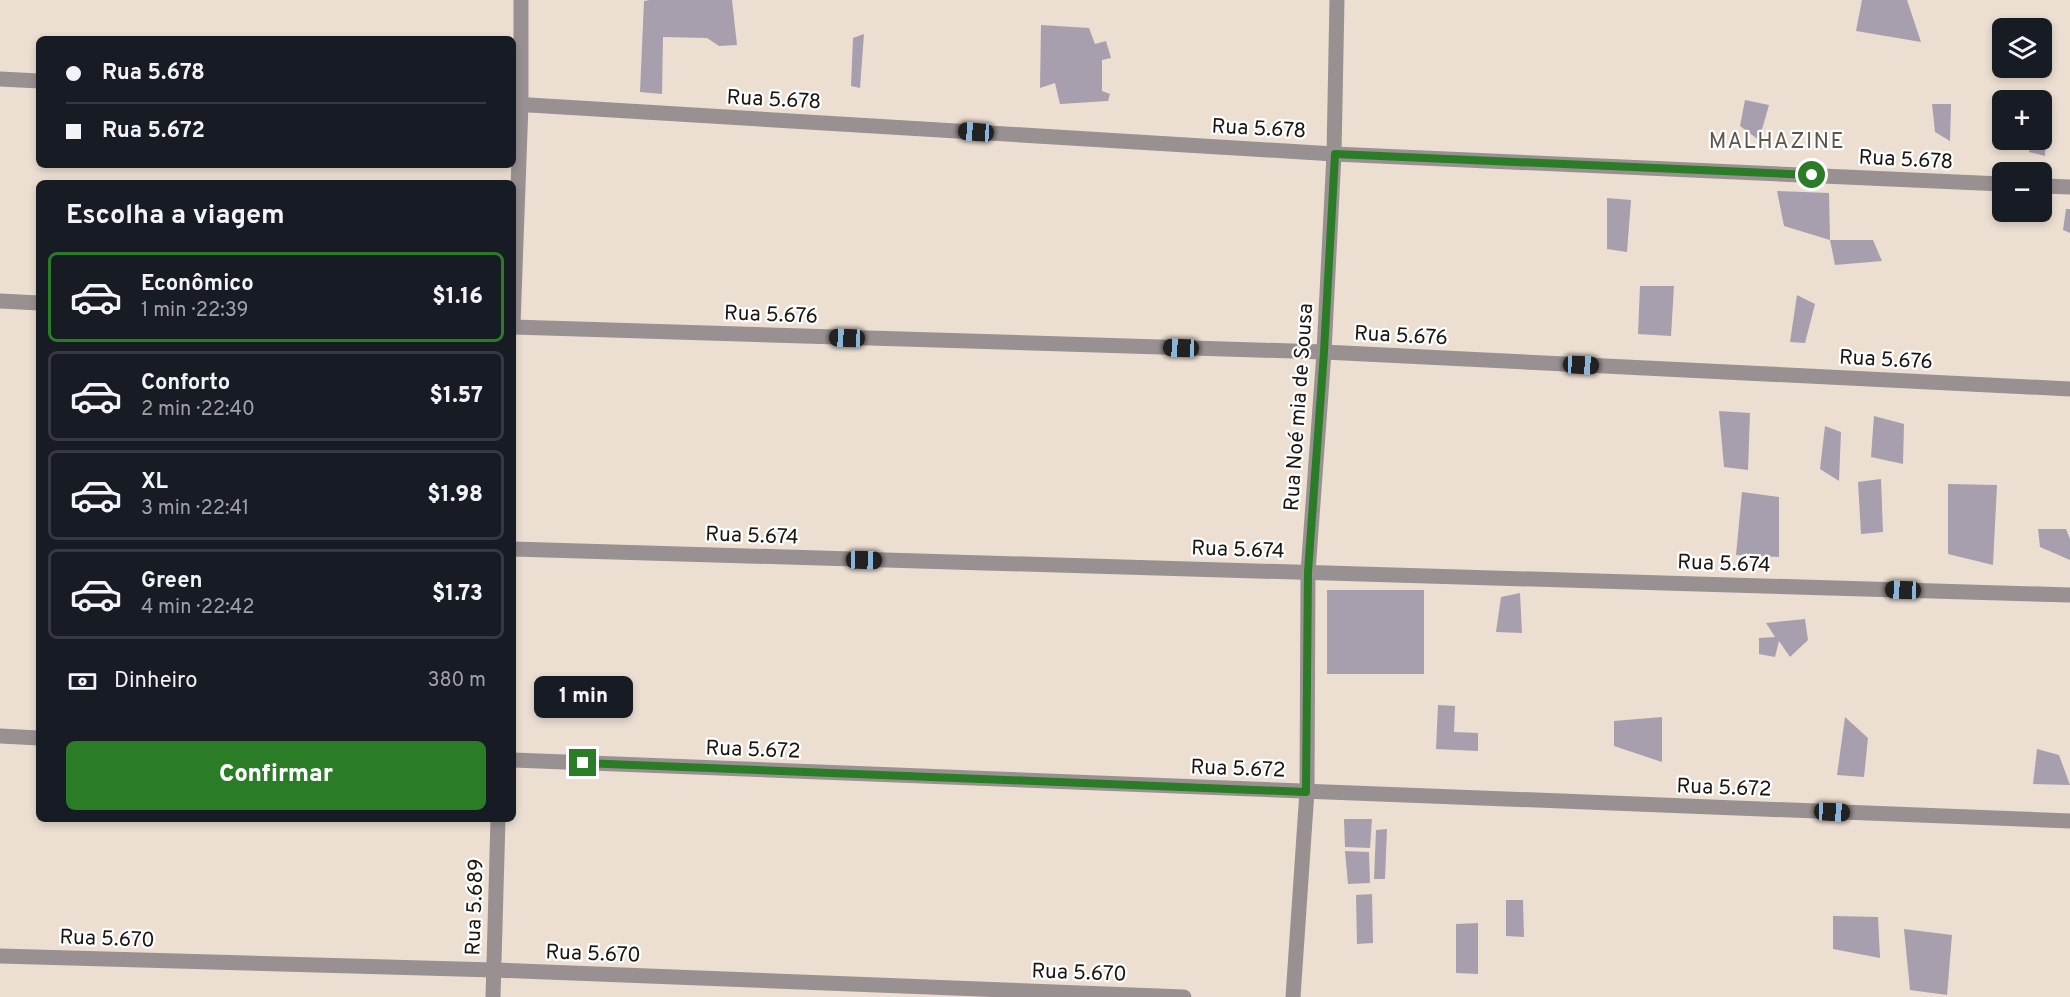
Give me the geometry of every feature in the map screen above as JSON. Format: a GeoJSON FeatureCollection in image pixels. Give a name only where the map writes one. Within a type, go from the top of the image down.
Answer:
{"type":"FeatureCollection","features":[{"type":"Feature","properties":{"kind":"street"},"geometry":{"type":"LineString","coordinates":[[516,160],[521,0]]}},
{"type":"Feature","properties":{"kind":"street","name":"Rua Noé mia de Sousa"},"geometry":{"type":"LineString","coordinates":[[1293,997],[1306,792],[1308,572],[1335,154],[1337,0]]}},
{"type":"Feature","properties":{"kind":"street"},"geometry":{"type":"LineString","coordinates":[[0,79],[36,81]]}},
{"type":"Feature","properties":{"kind":"street","name":"Rua 5.678"},"geometry":{"type":"LineString","coordinates":[[517,104],[1335,154],[1992,184]]}},
{"type":"Feature","properties":{"kind":"street"},"geometry":{"type":"LineString","coordinates":[[2052,186],[2070,187]]}},
{"type":"Feature","properties":{"kind":"street"},"geometry":{"type":"LineString","coordinates":[[0,301],[36,303]]}},
{"type":"Feature","properties":{"kind":"street","name":"Rua 5.676"},"geometry":{"type":"LineString","coordinates":[[516,326],[1324,352],[2070,389]]}},
{"type":"Feature","properties":{"kind":"street","name":"Rua 5.674"},"geometry":{"type":"LineString","coordinates":[[516,549],[2070,595]]}},
{"type":"Feature","properties":{"kind":"street"},"geometry":{"type":"LineString","coordinates":[[0,736],[36,738]]}},
{"type":"Feature","properties":{"kind":"street","name":"Rua 5.672"},"geometry":{"type":"LineString","coordinates":[[516,760],[2070,821]]}},
{"type":"Feature","properties":{"kind":"street","name":"Rua 5.689"},"geometry":{"type":"LineString","coordinates":[[493,997],[498,822]]}},
{"type":"Feature","properties":{"kind":"street","name":"Rua 5.670"},"geometry":{"type":"LineString","coordinates":[[0,956],[494,970],[1184,997]]}},
{"type":"Feature","properties":{"kind":"building"},"geometry":{"type":"Polygon","coordinates":[[[732,0],[737,45],[719,46],[707,38],[663,37],[662,94],[640,92],[644,1],[732,0]]]}},
{"type":"Feature","properties":{"kind":"building"},"geometry":{"type":"Polygon","coordinates":[[[1862,0],[1907,0],[1921,42],[1856,31],[1862,0]]]}},
{"type":"Feature","properties":{"kind":"building"},"geometry":{"type":"Polygon","coordinates":[[[1041,25],[1089,28],[1095,44],[1106,41],[1111,58],[1102,60],[1102,91],[1110,94],[1108,101],[1060,104],[1055,83],[1040,88],[1041,25]]]}},
{"type":"Feature","properties":{"kind":"building"},"geometry":{"type":"Polygon","coordinates":[[[864,34],[860,88],[851,86],[853,38],[864,34]]]}},
{"type":"Feature","properties":{"kind":"building"},"geometry":{"type":"Polygon","coordinates":[[[1745,100],[1769,105],[1759,140],[1740,126],[1745,100]]]}},
{"type":"Feature","properties":{"kind":"building"},"geometry":{"type":"Polygon","coordinates":[[[1932,104],[1951,104],[1950,141],[1935,132],[1932,104]]]}},
{"type":"Feature","properties":{"kind":"building"},"geometry":{"type":"Polygon","coordinates":[[[2029,150],[2045,150],[2045,156],[2029,152],[2029,150]]]}},
{"type":"Feature","properties":{"kind":"building"},"geometry":{"type":"Polygon","coordinates":[[[1777,191],[1829,193],[1830,240],[1784,226],[1777,191]]]}},
{"type":"Feature","properties":{"kind":"building"},"geometry":{"type":"Polygon","coordinates":[[[1607,198],[1631,200],[1627,252],[1607,249],[1607,198]]]}},
{"type":"Feature","properties":{"kind":"building"},"geometry":{"type":"Polygon","coordinates":[[[2066,209],[2070,209],[2070,233],[2063,230],[2066,209]]]}},
{"type":"Feature","properties":{"kind":"building"},"geometry":{"type":"Polygon","coordinates":[[[1830,240],[1873,240],[1882,261],[1835,265],[1830,240]]]}},
{"type":"Feature","properties":{"kind":"building"},"geometry":{"type":"Polygon","coordinates":[[[1640,286],[1674,286],[1671,336],[1638,334],[1640,286]]]}},
{"type":"Feature","properties":{"kind":"building"},"geometry":{"type":"Polygon","coordinates":[[[1797,295],[1815,304],[1805,343],[1790,342],[1797,295]]]}},
{"type":"Feature","properties":{"kind":"building"},"geometry":{"type":"Polygon","coordinates":[[[1719,411],[1750,413],[1748,470],[1724,467],[1719,411]]]}},
{"type":"Feature","properties":{"kind":"building"},"geometry":{"type":"Polygon","coordinates":[[[1874,416],[1904,424],[1903,464],[1871,457],[1874,416]]]}},
{"type":"Feature","properties":{"kind":"building"},"geometry":{"type":"Polygon","coordinates":[[[1825,426],[1841,432],[1839,481],[1820,469],[1825,426]]]}},
{"type":"Feature","properties":{"kind":"building"},"geometry":{"type":"Polygon","coordinates":[[[1881,479],[1883,532],[1861,534],[1858,482],[1881,479]]]}},
{"type":"Feature","properties":{"kind":"building"},"geometry":{"type":"Polygon","coordinates":[[[1948,484],[1997,485],[1993,565],[1948,554],[1948,484]]]}},
{"type":"Feature","properties":{"kind":"building"},"geometry":{"type":"Polygon","coordinates":[[[1742,492],[1779,497],[1779,557],[1736,555],[1742,492]]]}},
{"type":"Feature","properties":{"kind":"building"},"geometry":{"type":"Polygon","coordinates":[[[2038,529],[2066,529],[2070,539],[2070,560],[2040,547],[2038,529]]]}},
{"type":"Feature","properties":{"kind":"building"},"geometry":{"type":"Polygon","coordinates":[[[1327,590],[1424,590],[1424,674],[1327,674],[1327,590]]]}},
{"type":"Feature","properties":{"kind":"building"},"geometry":{"type":"Polygon","coordinates":[[[1520,593],[1522,633],[1496,632],[1501,597],[1520,593]]]}},
{"type":"Feature","properties":{"kind":"building"},"geometry":{"type":"Polygon","coordinates":[[[1805,619],[1808,640],[1790,657],[1779,641],[1775,657],[1759,654],[1759,638],[1775,637],[1766,623],[1805,619]]]}},
{"type":"Feature","properties":{"kind":"building"},"geometry":{"type":"Polygon","coordinates":[[[1438,705],[1455,706],[1454,732],[1478,733],[1478,751],[1436,749],[1438,705]]]}},
{"type":"Feature","properties":{"kind":"building"},"geometry":{"type":"Polygon","coordinates":[[[1662,717],[1662,762],[1614,746],[1614,721],[1662,717]]]}},
{"type":"Feature","properties":{"kind":"building"},"geometry":{"type":"Polygon","coordinates":[[[1845,717],[1868,738],[1864,777],[1837,775],[1845,717]]]}},
{"type":"Feature","properties":{"kind":"building"},"geometry":{"type":"Polygon","coordinates":[[[2037,749],[2059,755],[2070,785],[2033,784],[2037,749]]]}},
{"type":"Feature","properties":{"kind":"building"},"geometry":{"type":"Polygon","coordinates":[[[1344,819],[1372,819],[1370,848],[1345,847],[1344,819]]]}},
{"type":"Feature","properties":{"kind":"building"},"geometry":{"type":"Polygon","coordinates":[[[1387,829],[1385,879],[1374,879],[1376,830],[1387,829]]]}},
{"type":"Feature","properties":{"kind":"building"},"geometry":{"type":"Polygon","coordinates":[[[1345,851],[1369,852],[1370,883],[1348,884],[1345,851]]]}},
{"type":"Feature","properties":{"kind":"building"},"geometry":{"type":"Polygon","coordinates":[[[1372,894],[1373,943],[1357,944],[1356,895],[1372,894]]]}},
{"type":"Feature","properties":{"kind":"building"},"geometry":{"type":"Polygon","coordinates":[[[1506,900],[1523,900],[1524,937],[1506,936],[1506,900]]]}},
{"type":"Feature","properties":{"kind":"building"},"geometry":{"type":"Polygon","coordinates":[[[1833,916],[1878,917],[1880,958],[1833,949],[1833,916]]]}},
{"type":"Feature","properties":{"kind":"building"},"geometry":{"type":"Polygon","coordinates":[[[1478,923],[1478,974],[1456,973],[1456,924],[1478,923]]]}},
{"type":"Feature","properties":{"kind":"building"},"geometry":{"type":"Polygon","coordinates":[[[1904,929],[1952,935],[1947,995],[1910,990],[1904,929]]]}},
{"type":"Feature","properties":{"kind":"district","name":"MALHAZINE"},"geometry":{"type":"Point","coordinates":[1777,140]}},
{"type":"Feature","properties":{"kind":"route"},"geometry":{"type":"LineString","coordinates":[[583,763],[1306,792],[1308,572],[1335,154],[1812,175]]}}]}
